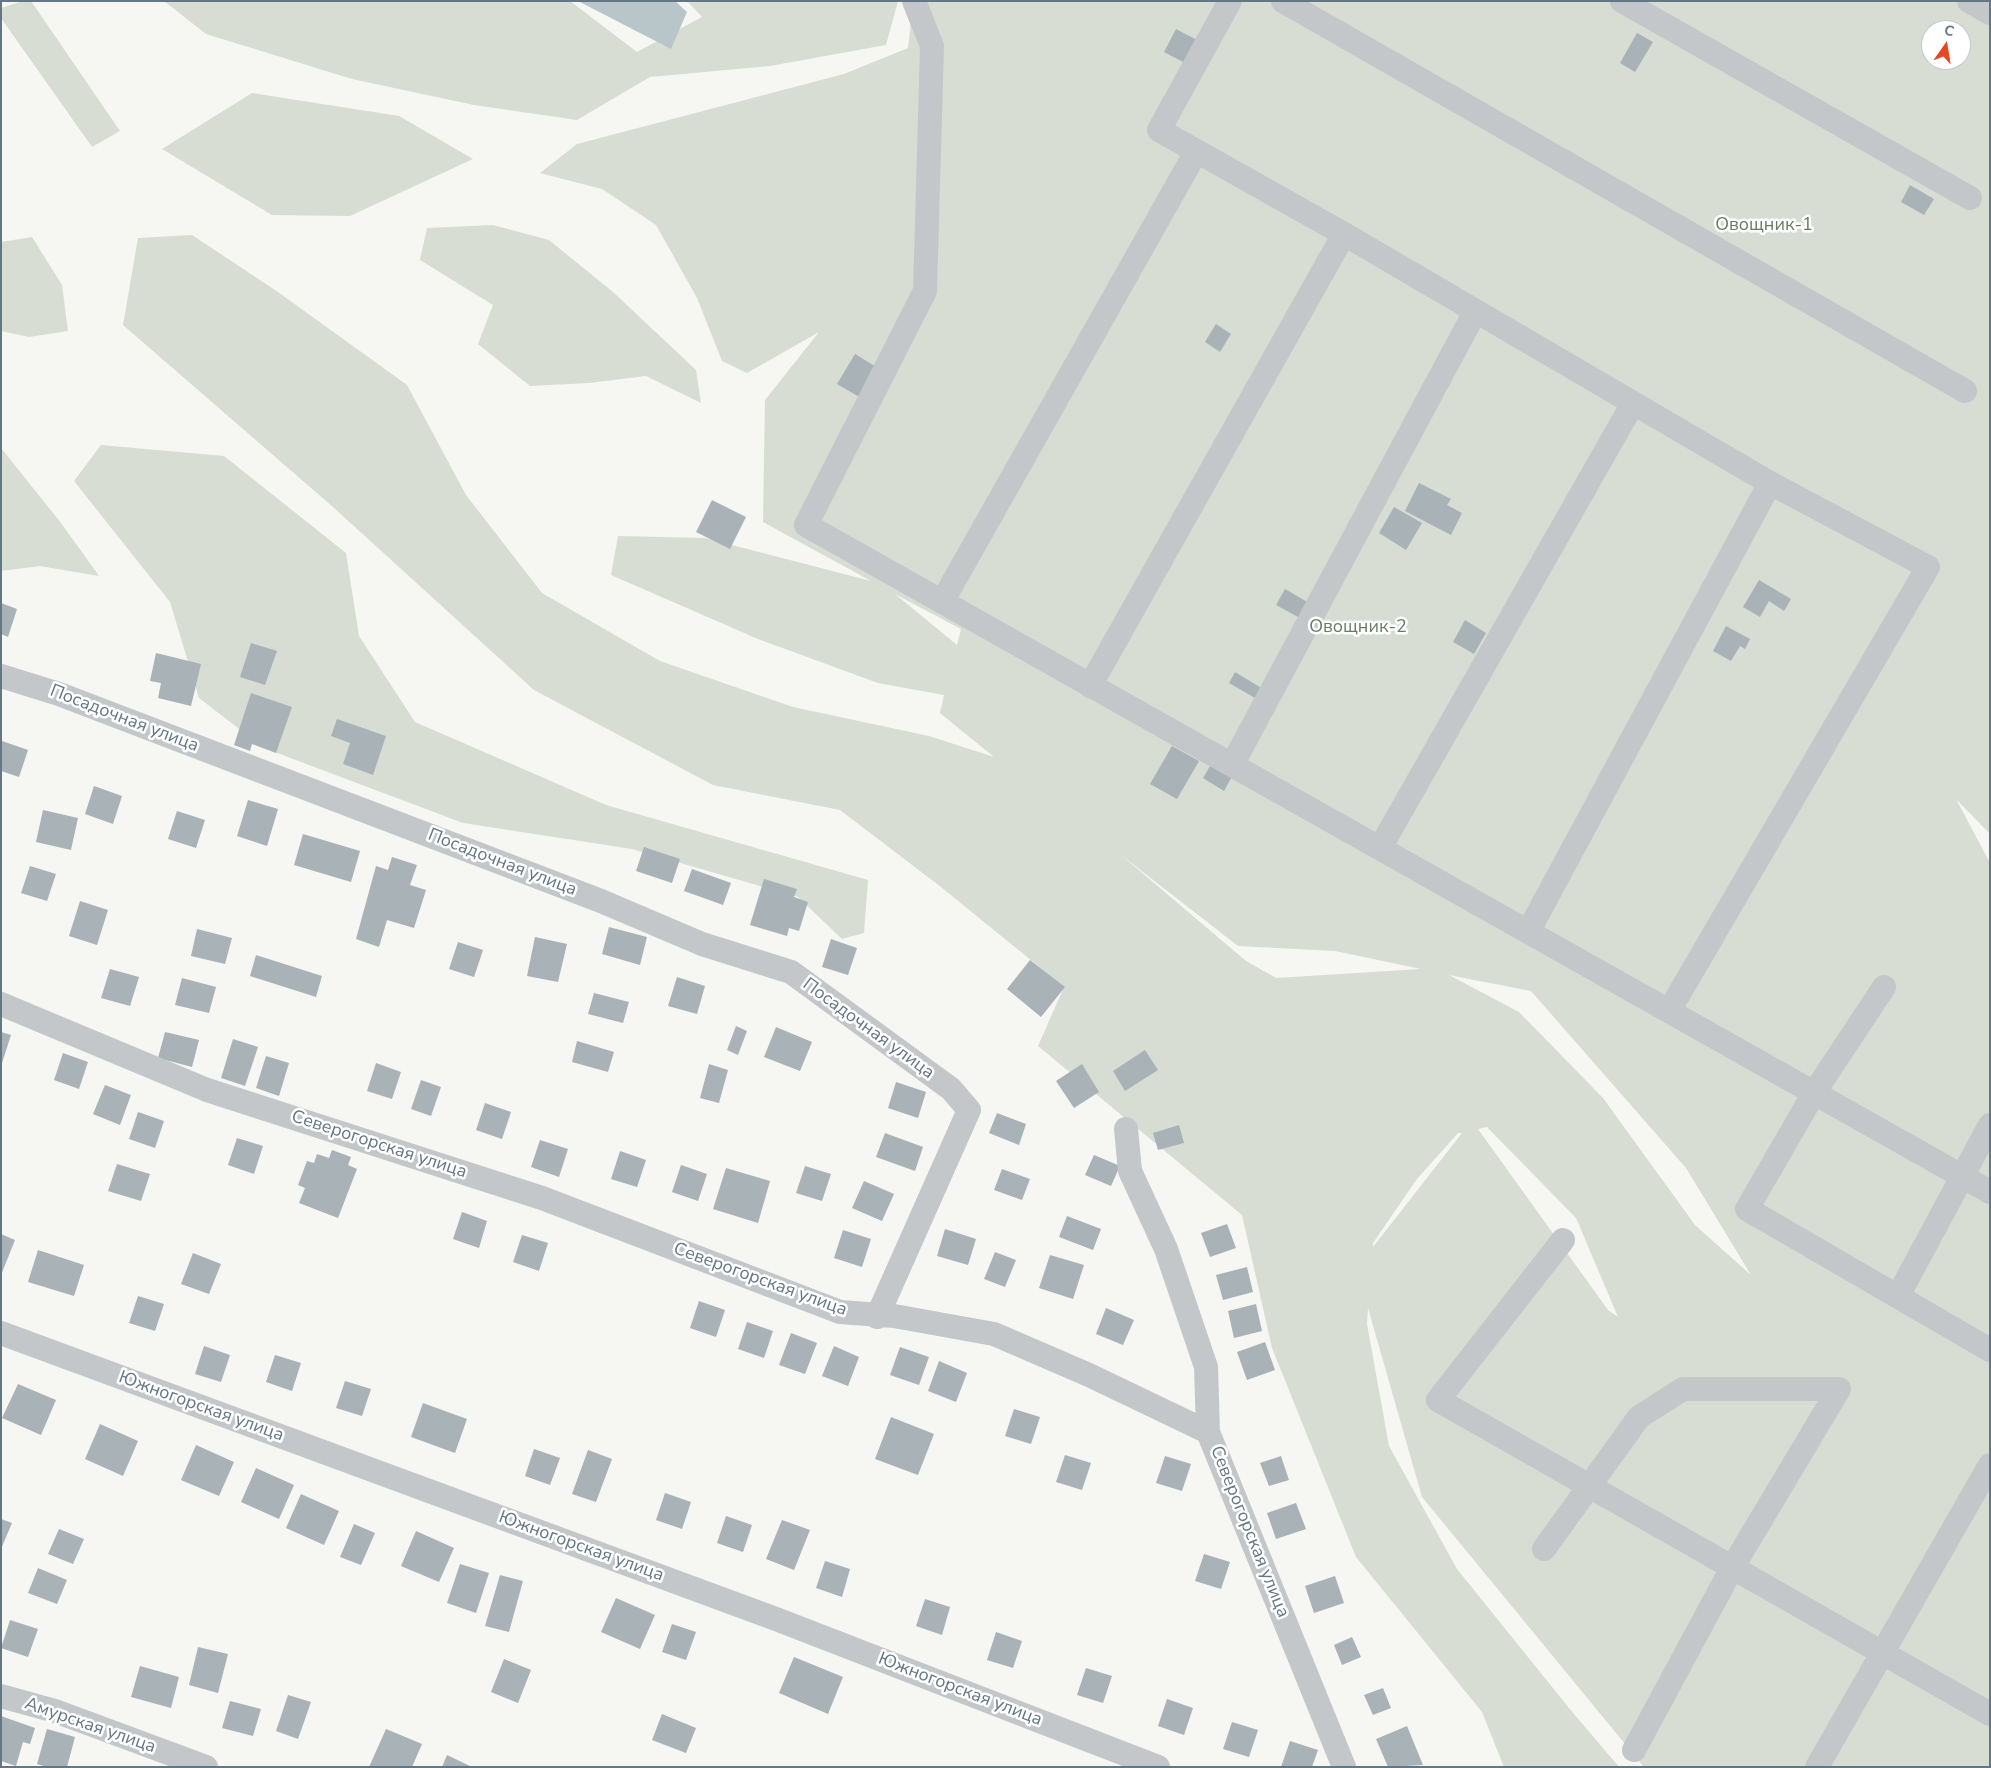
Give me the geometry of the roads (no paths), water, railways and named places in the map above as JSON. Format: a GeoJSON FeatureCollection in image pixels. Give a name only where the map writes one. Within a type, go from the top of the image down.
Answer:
{"type":"FeatureCollection","features":[{"type":"Feature","properties":{"kind":"street"},"geometry":{"type":"LineString","coordinates":[[914,1],[932,46],[925,291],[806,525],[1990,1192]]}},
{"type":"Feature","properties":{"kind":"street"},"geometry":{"type":"LineString","coordinates":[[1230,1],[1159,130],[1344,234],[1632,405],[1770,483],[1928,568],[1669,1011]]}},
{"type":"Feature","properties":{"kind":"street"},"geometry":{"type":"LineString","coordinates":[[1282,1],[1965,391]]}},
{"type":"Feature","properties":{"kind":"street"},"geometry":{"type":"LineString","coordinates":[[1622,1],[1970,198]]}},
{"type":"Feature","properties":{"kind":"street"},"geometry":{"type":"LineString","coordinates":[[1969,1],[1990,13]]}},
{"type":"Feature","properties":{"kind":"street"},"geometry":{"type":"LineString","coordinates":[[942,602],[1196,152]]}},
{"type":"Feature","properties":{"kind":"street"},"geometry":{"type":"LineString","coordinates":[[1090,686],[1344,234]]}},
{"type":"Feature","properties":{"kind":"street"},"geometry":{"type":"LineString","coordinates":[[1232,766],[1475,312]]}},
{"type":"Feature","properties":{"kind":"street"},"geometry":{"type":"LineString","coordinates":[[1380,848],[1632,405]]}},
{"type":"Feature","properties":{"kind":"street"},"geometry":{"type":"LineString","coordinates":[[1528,932],[1770,483]]}},
{"type":"Feature","properties":{"kind":"street","name":"Посадочная улица"},"geometry":{"type":"LineString","coordinates":[[1,676],[59,694],[583,894],[702,944],[791,972],[951,1089],[969,1110],[877,1316]]}},
{"type":"Feature","properties":{"kind":"street"},"geometry":{"type":"LineString","coordinates":[[1884,986],[1814,1093],[1747,1209],[1990,1350]]}},
{"type":"Feature","properties":{"kind":"street","name":"Северогорская улица"},"geometry":{"type":"LineString","coordinates":[[1,1004],[207,1090],[542,1198],[840,1312],[894,1316],[994,1334],[1089,1374],[1208,1432],[1344,1767]]}},
{"type":"Feature","properties":{"kind":"street"},"geometry":{"type":"LineString","coordinates":[[1898,1296],[1990,1125]]}},
{"type":"Feature","properties":{"kind":"street"},"geometry":{"type":"LineString","coordinates":[[1126,1129],[1130,1171],[1166,1249],[1206,1367],[1208,1432]]}},
{"type":"Feature","properties":{"kind":"street"},"geometry":{"type":"LineString","coordinates":[[1563,1240],[1438,1400],[1990,1714]]}},
{"type":"Feature","properties":{"kind":"street","name":"Южногорская улица"},"geometry":{"type":"LineString","coordinates":[[1,1333],[776,1619],[1158,1767]]}},
{"type":"Feature","properties":{"kind":"street"},"geometry":{"type":"LineString","coordinates":[[1544,1549],[1639,1417],[1683,1389],[1840,1389],[1732,1568],[1634,1750]]}},
{"type":"Feature","properties":{"kind":"street"},"geometry":{"type":"LineString","coordinates":[[1817,1767],[1881,1652],[1990,1465]]}},
{"type":"Feature","properties":{"kind":"street","name":"Амурская улица"},"geometry":{"type":"LineString","coordinates":[[1,1696],[55,1711],[206,1767]]}},
{"type":"Feature","properties":{"kind":"park label","name":"Овощник-1"},"geometry":{"type":"Point","coordinates":[1764,226]}},
{"type":"Feature","properties":{"kind":"park label","name":"Овощник-2"},"geometry":{"type":"Point","coordinates":[1358,628]}}]}
